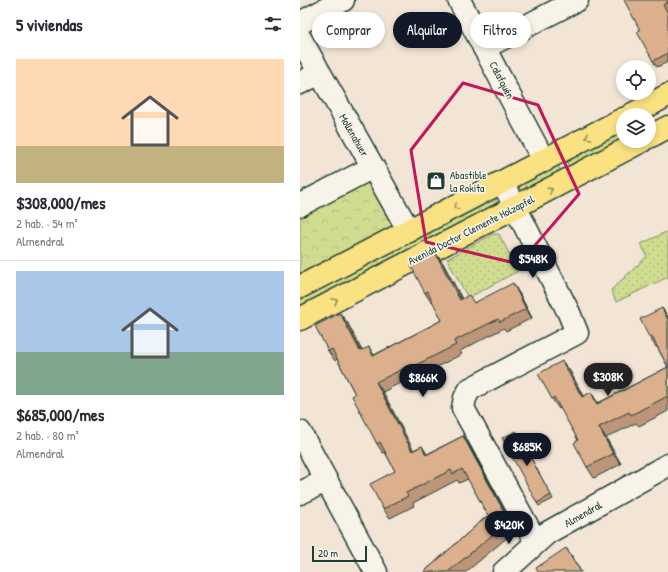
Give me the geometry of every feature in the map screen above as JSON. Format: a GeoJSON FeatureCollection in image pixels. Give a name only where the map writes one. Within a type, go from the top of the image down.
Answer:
{"type":"FeatureCollection","features":[{"type":"Feature","properties":{"kind":"main road"},"geometry":{"type":"LineString","coordinates":[[644,108],[668,95]]}},
{"type":"Feature","properties":{"kind":"main road"},"geometry":{"type":"LineString","coordinates":[[300,288],[616,123]]}},
{"type":"Feature","properties":{"kind":"main road"},"geometry":{"type":"LineString","coordinates":[[656,134],[668,127]]}},
{"type":"Feature","properties":{"kind":"main road","name":"Avenida Doctor Clemente Holzapfel"},"geometry":{"type":"LineString","coordinates":[[300,319],[629,148]]}},
{"type":"Feature","properties":{"kind":"street"},"geometry":{"type":"LineString","coordinates":[[300,23],[343,0]]}},
{"type":"Feature","properties":{"kind":"street","name":"Calafquén"},"geometry":{"type":"LineString","coordinates":[[459,0],[470,21]]}},
{"type":"Feature","properties":{"kind":"street"},"geometry":{"type":"LineString","coordinates":[[531,24],[577,0]]}},
{"type":"Feature","properties":{"kind":"street","name":"Mollenahuer"},"geometry":{"type":"LineString","coordinates":[[300,38],[309,78],[373,167],[409,231]]}},
{"type":"Feature","properties":{"kind":"street","name":"Calafquén"},"geometry":{"type":"LineString","coordinates":[[484,48],[544,161]]}},
{"type":"Feature","properties":{"kind":"street"},"geometry":{"type":"LineString","coordinates":[[300,205],[373,167]]}},
{"type":"Feature","properties":{"kind":"street"},"geometry":{"type":"LineString","coordinates":[[503,183],[578,333],[470,389],[465,398],[463,408],[536,542]]}},
{"type":"Feature","properties":{"kind":"street"},"geometry":{"type":"LineString","coordinates":[[300,432],[376,572]]}},
{"type":"Feature","properties":{"kind":"street","name":"Almendral"},"geometry":{"type":"LineString","coordinates":[[504,572],[536,542],[548,534],[668,465]]}},
{"type":"Feature","properties":{"kind":"street"},"geometry":{"type":"LineString","coordinates":[[300,493],[326,481]]}},
{"type":"Feature","properties":{"kind":"highlighted area"},"geometry":{"type":"Polygon","coordinates":[[[463,83],[538,105],[579,194],[519,264],[426,242],[411,150],[463,83]]]}},
{"type":"Feature","properties":{"kind":"green space"},"geometry":{"type":"Polygon","coordinates":[[[616,134],[616,142],[569,166],[565,160],[616,134]]]}},
{"type":"Feature","properties":{"kind":"green space"},"geometry":{"type":"Polygon","coordinates":[[[558,165],[561,171],[524,190],[519,191],[519,185],[558,165]]]}},
{"type":"Feature","properties":{"kind":"green space"},"geometry":{"type":"Polygon","coordinates":[[[371,173],[395,227],[300,277],[300,211],[371,173]]]}},
{"type":"Feature","properties":{"kind":"green space"},"geometry":{"type":"Polygon","coordinates":[[[491,199],[495,199],[497,202],[494,205],[300,307],[300,299],[491,199]]]}},
{"type":"Feature","properties":{"kind":"green space"},"geometry":{"type":"Polygon","coordinates":[[[668,231],[668,277],[616,302],[611,290],[647,256],[641,244],[668,231]]]}},
{"type":"Feature","properties":{"kind":"green space"},"geometry":{"type":"Polygon","coordinates":[[[493,234],[499,234],[518,271],[468,298],[447,259],[493,234]]]}},
{"type":"Feature","properties":{"kind":"building"},"geometry":{"type":"Polygon","coordinates":[[[624,0],[668,0],[668,2],[663,5],[668,13],[668,53],[652,60],[637,32],[640,30],[624,0]]]}},
{"type":"Feature","properties":{"kind":"building"},"geometry":{"type":"Polygon","coordinates":[[[436,254],[460,300],[469,295],[474,303],[513,283],[526,309],[500,322],[498,319],[454,341],[456,345],[410,368],[409,366],[376,382],[412,451],[422,446],[426,455],[463,436],[509,521],[448,572],[424,572],[488,515],[462,469],[453,474],[451,470],[406,493],[408,496],[383,509],[370,484],[395,471],[380,442],[377,444],[352,396],[355,394],[332,349],[328,351],[315,326],[340,313],[360,351],[369,347],[373,356],[442,320],[427,291],[425,293],[411,266],[436,254]]]}},
{"type":"Feature","properties":{"kind":"building"},"geometry":{"type":"Polygon","coordinates":[[[662,308],[668,320],[668,367],[651,335],[649,337],[640,319],[662,308]]]}},
{"type":"Feature","properties":{"kind":"building"},"geometry":{"type":"Polygon","coordinates":[[[562,361],[582,397],[591,392],[597,404],[668,367],[668,396],[631,415],[629,412],[599,427],[613,454],[587,467],[574,443],[578,440],[554,397],[552,399],[538,374],[562,361]]]}},
{"type":"Feature","properties":{"kind":"building"},"geometry":{"type":"Polygon","coordinates":[[[516,431],[551,495],[537,503],[502,438],[516,431]]]}},
{"type":"Feature","properties":{"kind":"building"},"geometry":{"type":"Polygon","coordinates":[[[566,548],[581,572],[538,572],[536,568],[566,548]]]}},
{"type":"Feature","properties":{"kind":"place","name":"Abastible la Rokita"},"geometry":{"type":"Point","coordinates":[436,181]}}]}
